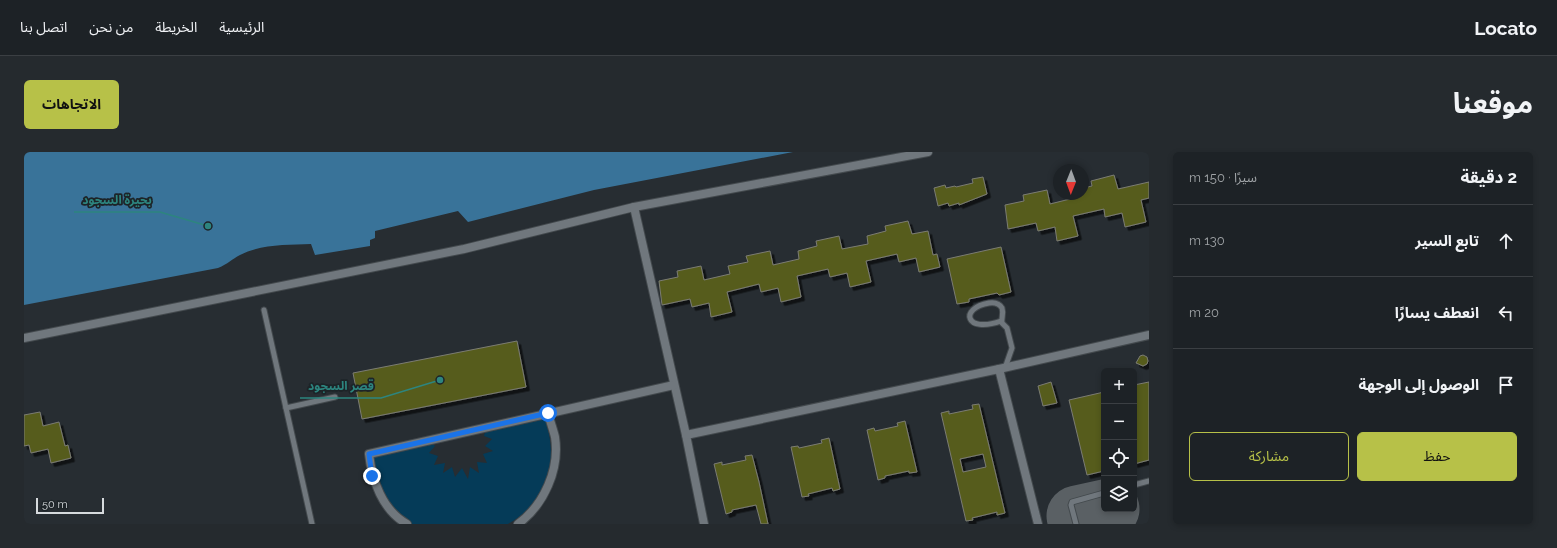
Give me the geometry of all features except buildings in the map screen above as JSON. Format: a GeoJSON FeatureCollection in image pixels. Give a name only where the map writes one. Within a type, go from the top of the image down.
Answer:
{"type":"FeatureCollection","features":[{"type":"Feature","properties":{"kind":"street"},"geometry":{"type":"LineString","coordinates":[[24,338],[464,249],[634,207],[928,152]]}},
{"type":"Feature","properties":{"kind":"street"},"geometry":{"type":"LineString","coordinates":[[634,207],[686,435],[704,524]]}},
{"type":"Feature","properties":{"kind":"street"},"geometry":{"type":"LineString","coordinates":[[686,435],[1002,369],[1149,335]]}},
{"type":"Feature","properties":{"kind":"street"},"geometry":{"type":"LineString","coordinates":[[1002,369],[1038,524]]}},
{"type":"Feature","properties":{"kind":"street"},"geometry":{"type":"LineString","coordinates":[[407,524],[401,521],[383,500],[372,476],[369,454],[674,385]]}},
{"type":"Feature","properties":{"kind":"street"},"geometry":{"type":"LineString","coordinates":[[518,524],[541,500],[549,484],[555,461],[555,437],[548,413]]}},
{"type":"Feature","properties":{"kind":"lane"},"geometry":{"type":"LineString","coordinates":[[1001,321],[993,324],[978,326],[973,324],[970,319],[971,311],[978,305],[991,302],[998,304],[1003,312],[1001,321],[1008,332],[1012,348],[1002,369]]}},
{"type":"Feature","properties":{"kind":"lane"},"geometry":{"type":"LineString","coordinates":[[264,310],[312,524]]}},
{"type":"Feature","properties":{"kind":"lane"},"geometry":{"type":"LineString","coordinates":[[286,408],[335,397]]}},
{"type":"Feature","properties":{"kind":"lane"},"geometry":{"type":"LineString","coordinates":[[1137,484],[1149,481]]}},
{"type":"Feature","properties":{"kind":"lane"},"geometry":{"type":"LineString","coordinates":[[1076,524],[1071,505],[1072,502],[1101,493]]}},
{"type":"Feature","properties":{"kind":"shaded area"},"geometry":{"type":"Polygon","coordinates":[[[24,152],[793,152],[594,190],[468,222],[458,211],[375,231],[375,238],[370,240],[370,246],[315,255],[311,244],[265,247],[248,251],[218,268],[24,305],[24,152]]]}},
{"type":"Feature","properties":{"kind":"shaded area"},"geometry":{"type":"Polygon","coordinates":[[[545,419],[549,433],[551,450],[551,466],[548,481],[545,488],[532,506],[508,524],[411,524],[389,502],[380,486],[373,456],[432,443],[435,446],[429,453],[438,456],[434,465],[445,463],[443,473],[452,467],[455,477],[462,468],[468,479],[470,467],[479,473],[477,462],[487,463],[483,454],[493,451],[485,446],[492,439],[484,436],[485,432],[545,419]]]}},
{"type":"Feature","properties":{"kind":"runway"},"geometry":{"type":"LineString","coordinates":[[1077,516],[1101,511]]}},
{"type":"Feature","properties":{"kind":"place","name":"بحيرة السجود"},"geometry":{"type":"Point","coordinates":[208,226]}},
{"type":"Feature","properties":{"kind":"place","name":"قصر السجود"},"geometry":{"type":"Point","coordinates":[440,380]}},
{"type":"Feature","properties":{"kind":"route"},"geometry":{"type":"LineString","coordinates":[[372,476],[369,454],[548,413]]}}]}
